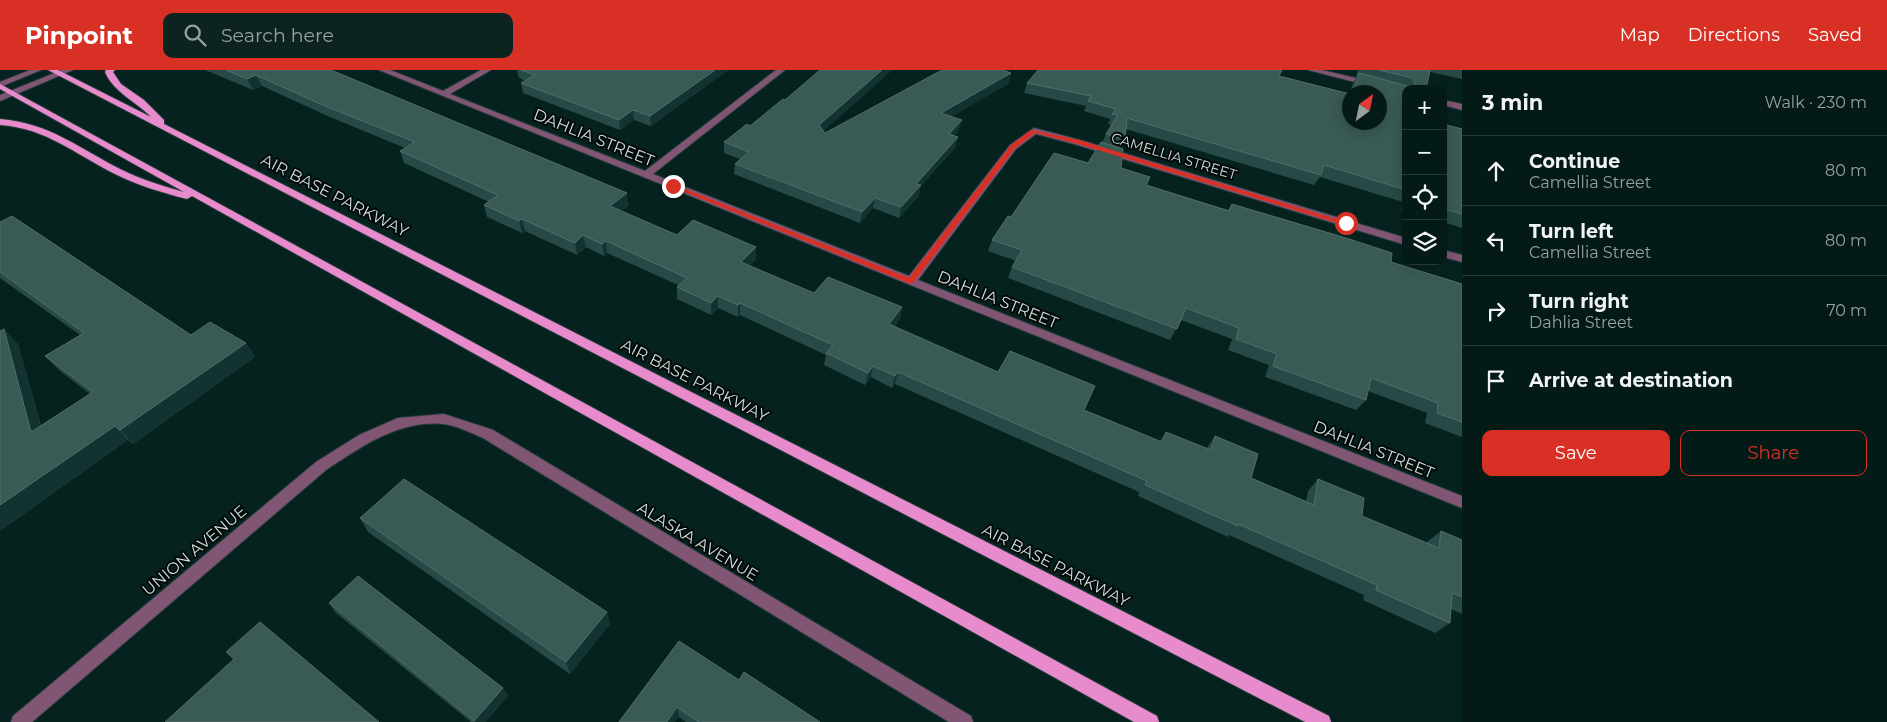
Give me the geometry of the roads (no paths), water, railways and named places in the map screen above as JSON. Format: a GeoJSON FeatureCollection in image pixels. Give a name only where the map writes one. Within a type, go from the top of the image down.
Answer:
{"type":"FeatureCollection","features":[{"type":"Feature","properties":{"kind":"main road"},"geometry":{"type":"LineString","coordinates":[[111,70],[109,72],[112,79],[118,86],[142,102],[168,130]]}},
{"type":"Feature","properties":{"kind":"main road","name":"AIR BASE PARKWAY"},"geometry":{"type":"LineString","coordinates":[[55,72],[1323,722]]}},
{"type":"Feature","properties":{"kind":"main road"},"geometry":{"type":"LineString","coordinates":[[0,85],[1151,722]]}},
{"type":"Feature","properties":{"kind":"main road"},"geometry":{"type":"LineString","coordinates":[[0,122],[26,124],[41,128],[120,173],[220,208]]}},
{"type":"Feature","properties":{"kind":"street"},"geometry":{"type":"LineString","coordinates":[[0,85],[37,70]]}},
{"type":"Feature","properties":{"kind":"street"},"geometry":{"type":"LineString","coordinates":[[0,98],[55,72],[69,70]]}},
{"type":"Feature","properties":{"kind":"street","name":"DAHLIA STREET"},"geometry":{"type":"LineString","coordinates":[[383,70],[1462,502]]}},
{"type":"Feature","properties":{"kind":"street"},"geometry":{"type":"LineString","coordinates":[[444,94],[487,70]]}},
{"type":"Feature","properties":{"kind":"street"},"geometry":{"type":"LineString","coordinates":[[646,175],[780,70]]}},
{"type":"Feature","properties":{"kind":"street"},"geometry":{"type":"LineString","coordinates":[[1312,70],[1402,92]]}},
{"type":"Feature","properties":{"kind":"street"},"geometry":{"type":"LineString","coordinates":[[1447,103],[1462,107]]}},
{"type":"Feature","properties":{"kind":"street","name":"CAMELLIA STREET"},"geometry":{"type":"LineString","coordinates":[[911,281],[1013,147],[1034,131],[1077,142],[1402,241]]}},
{"type":"Feature","properties":{"kind":"street"},"geometry":{"type":"LineString","coordinates":[[1447,254],[1462,259]]}},
{"type":"Feature","properties":{"kind":"street","name":"ALASKA AVENUE"},"geometry":{"type":"LineString","coordinates":[[403,422],[444,419],[488,434],[965,722]]}},
{"type":"Feature","properties":{"kind":"street","name":"UNION AVENUE"},"geometry":{"type":"LineString","coordinates":[[19,722],[321,466],[364,439],[403,422]]}}]}
